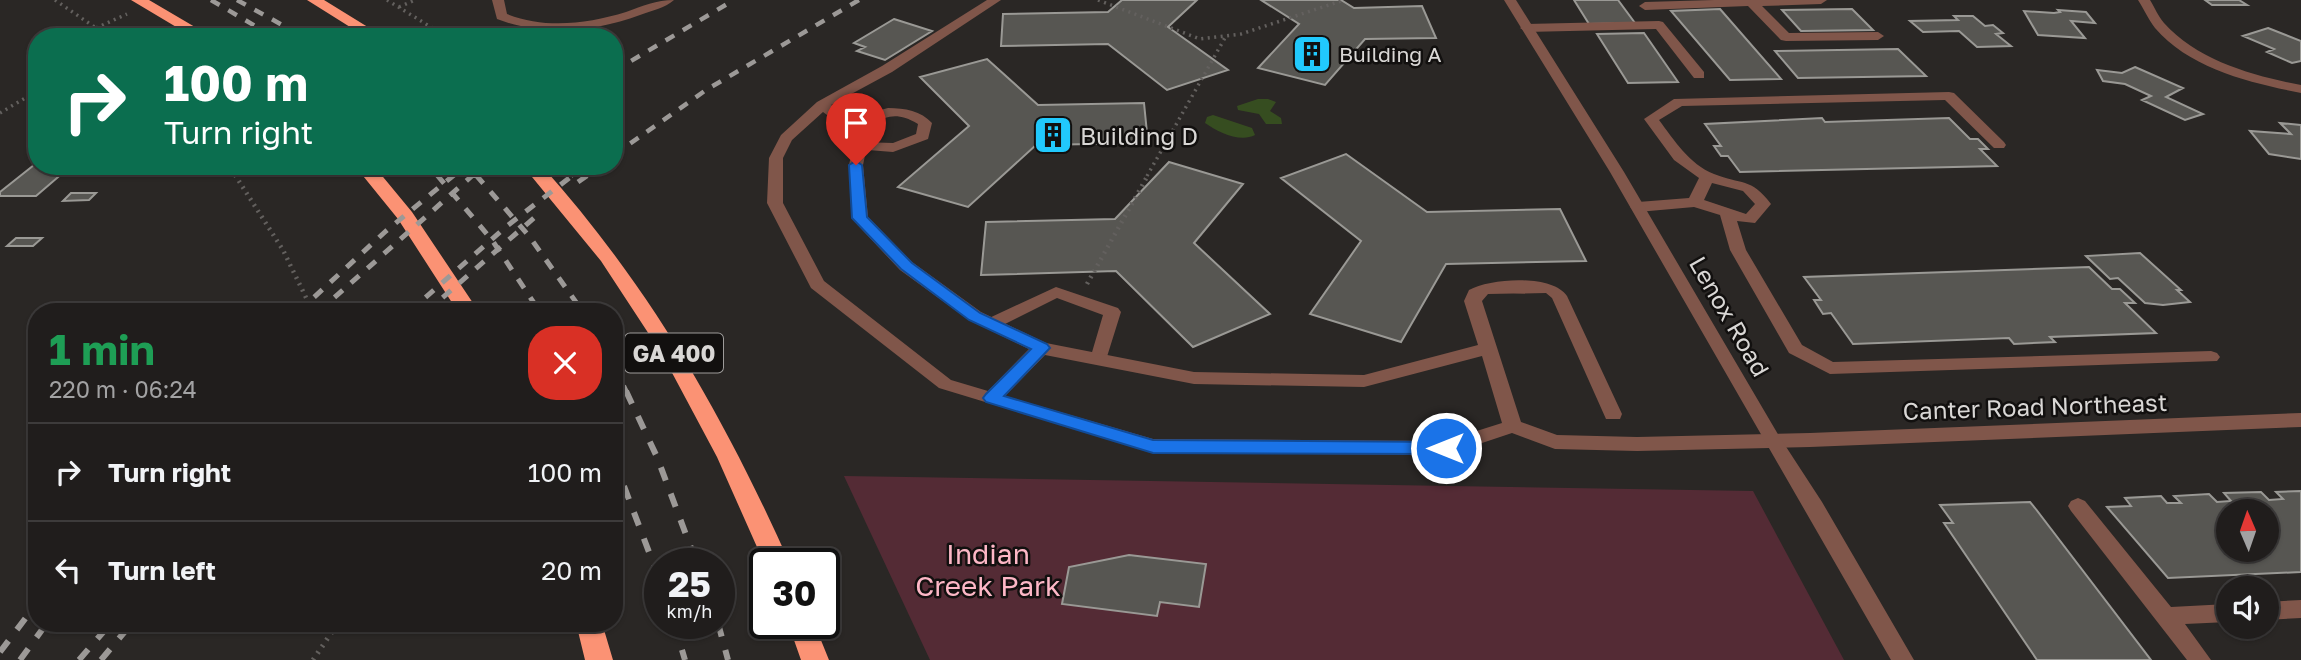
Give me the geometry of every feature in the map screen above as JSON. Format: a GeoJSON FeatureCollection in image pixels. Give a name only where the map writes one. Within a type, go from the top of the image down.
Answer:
{"type":"FeatureCollection","features":[{"type":"Feature","properties":{"kind":"highway"},"geometry":{"type":"LineString","coordinates":[[138,0],[189,28]]}},
{"type":"Feature","properties":{"kind":"highway"},"geometry":{"type":"LineString","coordinates":[[314,0],[362,28]]}},
{"type":"Feature","properties":{"kind":"highway"},"geometry":{"type":"LineString","coordinates":[[371,175],[405,216],[463,303]]}},
{"type":"Feature","properties":{"kind":"highway","name":"GA 400"},"geometry":{"type":"LineString","coordinates":[[540,175],[608,254],[682,366],[725,447],[770,548]]}},
{"type":"Feature","properties":{"kind":"highway"},"geometry":{"type":"LineString","coordinates":[[591,632],[599,660]]}},
{"type":"Feature","properties":{"kind":"highway"},"geometry":{"type":"LineString","coordinates":[[807,639],[815,660]]}},
{"type":"Feature","properties":{"kind":"street"},"geometry":{"type":"LineString","coordinates":[[498,0],[501,16],[510,21],[536,26],[578,26],[611,21],[668,0]]}},
{"type":"Feature","properties":{"kind":"street"},"geometry":{"type":"LineString","coordinates":[[995,0],[822,105],[786,138],[776,159],[775,203],[817,284],[945,384],[1153,446],[1446,448],[1513,426],[1473,301],[1475,294],[1484,289],[1542,286],[1552,289],[1559,296],[1613,414]]}},
{"type":"Feature","properties":{"kind":"street","name":"Lenox Road"},"geometry":{"type":"LineString","coordinates":[[1510,0],[1638,207],[1772,441],[1815,507],[1903,660]]}},
{"type":"Feature","properties":{"kind":"street"},"geometry":{"type":"LineString","coordinates":[[1642,3],[1821,0]]}},
{"type":"Feature","properties":{"kind":"street"},"geometry":{"type":"LineString","coordinates":[[2144,0],[2160,26],[2192,51],[2245,76],[2301,89]]}},
{"type":"Feature","properties":{"kind":"street"},"geometry":{"type":"LineString","coordinates":[[1642,3],[1699,75]]}},
{"type":"Feature","properties":{"kind":"street"},"geometry":{"type":"LineString","coordinates":[[1752,3],[1786,37],[1878,36]]}},
{"type":"Feature","properties":{"kind":"street"},"geometry":{"type":"LineString","coordinates":[[1526,28],[1659,25]]}},
{"type":"Feature","properties":{"kind":"street"},"geometry":{"type":"LineString","coordinates":[[1638,207],[1695,202],[1749,220],[1763,204],[1748,188],[1707,177],[1679,157],[1651,119],[1679,102],[1950,96],[1999,145]]}},
{"type":"Feature","properties":{"kind":"street"},"geometry":{"type":"LineString","coordinates":[[822,105],[852,127],[860,145],[856,165],[860,218],[906,266],[975,316],[1041,348],[1194,378],[1364,381],[1488,348]]}},
{"type":"Feature","properties":{"kind":"street"},"geometry":{"type":"LineString","coordinates":[[852,127],[867,116],[891,111],[913,114],[925,123],[923,136],[906,146],[881,150],[860,145]]}},
{"type":"Feature","properties":{"kind":"street"},"geometry":{"type":"LineString","coordinates":[[1695,202],[1707,177]]}},
{"type":"Feature","properties":{"kind":"street"},"geometry":{"type":"LineString","coordinates":[[1727,214],[1738,250],[1795,349],[1830,368],[2211,357]]}},
{"type":"Feature","properties":{"kind":"street"},"geometry":{"type":"LineString","coordinates":[[993,323],[1056,292],[1112,312],[1099,359]]}},
{"type":"Feature","properties":{"kind":"street"},"geometry":{"type":"LineString","coordinates":[[992,398],[1041,348]]}},
{"type":"Feature","properties":{"kind":"street","name":"Canter Road Northeast"},"geometry":{"type":"LineString","coordinates":[[1513,426],[1555,442],[1637,444],[2301,420]]}},
{"type":"Feature","properties":{"kind":"street"},"geometry":{"type":"LineString","coordinates":[[2078,506],[2200,660]]}},
{"type":"Feature","properties":{"kind":"street"},"geometry":{"type":"LineString","coordinates":[[2279,610],[2301,609]]}},
{"type":"Feature","properties":{"kind":"street"},"geometry":{"type":"LineString","coordinates":[[2165,616],[2216,614]]}},
{"type":"Feature","properties":{"kind":"path"},"geometry":{"type":"LineString","coordinates":[[55,0],[96,28]]}},
{"type":"Feature","properties":{"kind":"path"},"geometry":{"type":"LineString","coordinates":[[387,0],[432,28]]}},
{"type":"Feature","properties":{"kind":"path"},"geometry":{"type":"LineString","coordinates":[[398,7],[415,0]]}},
{"type":"Feature","properties":{"kind":"path"},"geometry":{"type":"LineString","coordinates":[[1098,0],[1200,39],[1241,34],[1344,0]]}},
{"type":"Feature","properties":{"kind":"path"},"geometry":{"type":"LineString","coordinates":[[1078,300],[1226,36]]}},
{"type":"Feature","properties":{"kind":"path"},"geometry":{"type":"LineString","coordinates":[[0,113],[28,97]]}},
{"type":"Feature","properties":{"kind":"path"},"geometry":{"type":"LineString","coordinates":[[235,175],[283,250],[309,303]]}},
{"type":"Feature","properties":{"kind":"path"},"geometry":{"type":"LineString","coordinates":[[313,660],[332,632]]}},
{"type":"Feature","properties":{"kind":"green space","name":"Indian Creek Park"},"geometry":{"type":"Polygon","coordinates":[[[844,476],[1753,491],[1844,660],[930,660],[844,476]]]}},
{"type":"Feature","properties":{"kind":"shaded area"},"geometry":{"type":"Polygon","coordinates":[[[1258,99],[1276,102],[1270,111],[1281,118],[1282,124],[1266,124],[1259,114],[1238,110],[1237,106],[1258,99]]]}},
{"type":"Feature","properties":{"kind":"shaded area"},"geometry":{"type":"Polygon","coordinates":[[[1213,115],[1252,128],[1255,135],[1243,138],[1223,133],[1205,123],[1207,117],[1213,115]]]}},
{"type":"Feature","properties":{"kind":"building"},"geometry":{"type":"Polygon","coordinates":[[[1122,0],[1197,0],[1168,27],[1228,70],[1167,90],[1108,44],[1001,46],[1003,14],[1108,12],[1122,0]]]}},
{"type":"Feature","properties":{"kind":"building","name":"Building A"},"geometry":{"type":"Polygon","coordinates":[[[1261,0],[1341,0],[1354,8],[1422,6],[1436,38],[1365,39],[1325,85],[1258,68],[1299,24],[1261,0]]]}},
{"type":"Feature","properties":{"kind":"building"},"geometry":{"type":"Polygon","coordinates":[[[1574,0],[1618,0],[1635,23],[1589,24],[1574,0]]]}},
{"type":"Feature","properties":{"kind":"building"},"geometry":{"type":"Polygon","coordinates":[[[2205,0],[2239,0],[2247,5],[2212,5],[2205,0]]]}},
{"type":"Feature","properties":{"kind":"building"},"geometry":{"type":"Polygon","coordinates":[[[1720,9],[1781,79],[1730,80],[1671,11],[1720,9]]]}},
{"type":"Feature","properties":{"kind":"building"},"geometry":{"type":"Polygon","coordinates":[[[1852,9],[1873,30],[1801,31],[1782,10],[1852,9]]]}},
{"type":"Feature","properties":{"kind":"building"},"geometry":{"type":"Polygon","coordinates":[[[2058,10],[2086,12],[2095,23],[2071,21],[2085,38],[2038,35],[2024,11],[2054,13],[2060,12],[2058,10]]]}},
{"type":"Feature","properties":{"kind":"building"},"geometry":{"type":"Polygon","coordinates":[[[1954,16],[1973,16],[1985,26],[1993,25],[2003,33],[1996,34],[2011,46],[1977,47],[1959,31],[1923,32],[1910,21],[1958,20],[1954,16]]]}},
{"type":"Feature","properties":{"kind":"building"},"geometry":{"type":"Polygon","coordinates":[[[894,19],[932,31],[885,60],[857,51],[865,47],[854,43],[894,19]]]}},
{"type":"Feature","properties":{"kind":"building"},"geometry":{"type":"Polygon","coordinates":[[[2268,28],[2301,41],[2301,61],[2292,63],[2267,52],[2274,49],[2243,36],[2268,28]]]}},
{"type":"Feature","properties":{"kind":"building"},"geometry":{"type":"Polygon","coordinates":[[[1644,33],[1678,82],[1628,83],[1597,34],[1644,33]]]}},
{"type":"Feature","properties":{"kind":"building"},"geometry":{"type":"Polygon","coordinates":[[[1898,49],[1926,76],[1798,78],[1775,51],[1898,49]]]}},
{"type":"Feature","properties":{"kind":"building","name":"Building D"},"geometry":{"type":"Polygon","coordinates":[[[987,59],[1038,105],[1144,103],[1148,143],[1036,145],[968,207],[898,187],[969,126],[920,77],[987,59]]]}},
{"type":"Feature","properties":{"kind":"building"},"geometry":{"type":"Polygon","coordinates":[[[2135,67],[2183,88],[2166,97],[2203,114],[2185,120],[2142,100],[2151,96],[2125,84],[2103,81],[2097,70],[2122,73],[2135,67]]]}},
{"type":"Feature","properties":{"kind":"building"},"geometry":{"type":"Polygon","coordinates":[[[1822,118],[1825,122],[1949,118],[1970,139],[1978,139],[1988,149],[1980,149],[1997,166],[1740,172],[1728,156],[1721,156],[1714,146],[1721,146],[1705,124],[1822,118]]]}},
{"type":"Feature","properties":{"kind":"building"},"geometry":{"type":"Polygon","coordinates":[[[2280,123],[2301,125],[2301,159],[2269,154],[2250,131],[2291,134],[2280,123]]]}},
{"type":"Feature","properties":{"kind":"building"},"geometry":{"type":"Polygon","coordinates":[[[1346,154],[1427,212],[1560,209],[1586,261],[1446,264],[1401,342],[1310,314],[1361,241],[1281,178],[1346,154]]]}},
{"type":"Feature","properties":{"kind":"building"},"geometry":{"type":"Polygon","coordinates":[[[1169,162],[1243,184],[1194,243],[1270,314],[1193,347],[1116,271],[981,275],[986,222],[1115,219],[1169,162]]]}},
{"type":"Feature","properties":{"kind":"building"},"geometry":{"type":"Polygon","coordinates":[[[28,170],[28,175],[60,175],[36,196],[0,196],[0,192],[28,170]]]}},
{"type":"Feature","properties":{"kind":"building"},"geometry":{"type":"Polygon","coordinates":[[[71,193],[96,193],[89,200],[63,201],[71,193]]]}},
{"type":"Feature","properties":{"kind":"building"},"geometry":{"type":"Polygon","coordinates":[[[16,238],[42,238],[33,246],[7,246],[16,238]]]}},
{"type":"Feature","properties":{"kind":"building"},"geometry":{"type":"Polygon","coordinates":[[[2140,253],[2181,290],[2177,290],[2190,302],[2163,305],[2145,303],[2118,278],[2110,279],[2086,256],[2140,253]]]}},
{"type":"Feature","properties":{"kind":"building"},"geometry":{"type":"Polygon","coordinates":[[[2089,267],[2112,289],[2120,289],[2135,303],[2125,303],[2156,333],[2050,337],[2055,342],[2014,344],[2009,338],[1853,344],[1831,313],[1823,314],[1814,300],[1821,300],[1804,277],[2089,267]]]}},
{"type":"Feature","properties":{"kind":"building"},"geometry":{"type":"Polygon","coordinates":[[[2301,491],[2301,572],[2168,578],[2107,507],[2131,506],[2125,498],[2161,496],[2167,503],[2181,503],[2174,496],[2209,494],[2216,501],[2216,562],[2279,562],[2279,499],[2283,499],[2276,492],[2301,491]]]}},
{"type":"Feature","properties":{"kind":"building"},"geometry":{"type":"Polygon","coordinates":[[[2261,492],[2268,499],[2229,499],[2224,493],[2261,492]]]}},
{"type":"Feature","properties":{"kind":"building"},"geometry":{"type":"Polygon","coordinates":[[[2030,502],[2151,660],[2037,660],[1944,523],[1953,523],[1940,505],[2030,502]]]}},
{"type":"Feature","properties":{"kind":"building"},"geometry":{"type":"Polygon","coordinates":[[[1129,555],[1206,564],[1199,607],[1160,602],[1157,616],[1062,604],[1069,567],[1129,555]]]}},
{"type":"Feature","properties":{"kind":"railway"},"geometry":{"type":"LineString","coordinates":[[211,0],[259,28]]}},
{"type":"Feature","properties":{"kind":"railway"},"geometry":{"type":"LineString","coordinates":[[237,0],[288,28]]}},
{"type":"Feature","properties":{"kind":"railway"},"geometry":{"type":"LineString","coordinates":[[623,66],[734,0]]}},
{"type":"Feature","properties":{"kind":"railway"},"geometry":{"type":"LineString","coordinates":[[623,149],[706,90],[859,0]]}},
{"type":"Feature","properties":{"kind":"railway"},"geometry":{"type":"LineString","coordinates":[[437,175],[444,183]]}},
{"type":"Feature","properties":{"kind":"railway"},"geometry":{"type":"LineString","coordinates":[[444,183],[454,175]]}},
{"type":"Feature","properties":{"kind":"railway"},"geometry":{"type":"LineString","coordinates":[[452,193],[473,175]]}},
{"type":"Feature","properties":{"kind":"railway"},"geometry":{"type":"LineString","coordinates":[[476,175],[515,220]]}},
{"type":"Feature","properties":{"kind":"railway"},"geometry":{"type":"LineString","coordinates":[[515,220],[573,175]]}},
{"type":"Feature","properties":{"kind":"railway"},"geometry":{"type":"LineString","coordinates":[[578,182],[588,175]]}},
{"type":"Feature","properties":{"kind":"railway"},"geometry":{"type":"LineString","coordinates":[[308,303],[386,231],[444,183]]}},
{"type":"Feature","properties":{"kind":"railway"},"geometry":{"type":"LineString","coordinates":[[444,183],[452,193]]}},
{"type":"Feature","properties":{"kind":"railway"},"geometry":{"type":"LineString","coordinates":[[328,303],[452,193]]}},
{"type":"Feature","properties":{"kind":"railway"},"geometry":{"type":"LineString","coordinates":[[452,193],[492,240]]}},
{"type":"Feature","properties":{"kind":"railway"},"geometry":{"type":"LineString","coordinates":[[522,228],[535,217]]}},
{"type":"Feature","properties":{"kind":"railway"},"geometry":{"type":"LineString","coordinates":[[492,240],[515,220]]}},
{"type":"Feature","properties":{"kind":"railway"},"geometry":{"type":"LineString","coordinates":[[515,220],[522,228]]}},
{"type":"Feature","properties":{"kind":"railway"},"geometry":{"type":"LineString","coordinates":[[498,249],[522,228]]}},
{"type":"Feature","properties":{"kind":"railway"},"geometry":{"type":"LineString","coordinates":[[522,228],[577,303]]}},
{"type":"Feature","properties":{"kind":"railway"},"geometry":{"type":"LineString","coordinates":[[419,303],[492,240]]}},
{"type":"Feature","properties":{"kind":"railway"},"geometry":{"type":"LineString","coordinates":[[492,240],[498,249]]}},
{"type":"Feature","properties":{"kind":"railway"},"geometry":{"type":"LineString","coordinates":[[436,303],[498,249]]}},
{"type":"Feature","properties":{"kind":"railway"},"geometry":{"type":"LineString","coordinates":[[498,249],[534,303]]}},
{"type":"Feature","properties":{"kind":"railway"},"geometry":{"type":"LineString","coordinates":[[623,385],[627,393]]}},
{"type":"Feature","properties":{"kind":"railway"},"geometry":{"type":"LineString","coordinates":[[626,391],[657,457],[691,548]]}},
{"type":"Feature","properties":{"kind":"railway"},"geometry":{"type":"LineString","coordinates":[[623,484],[647,548]]}},
{"type":"Feature","properties":{"kind":"railway"},"geometry":{"type":"LineString","coordinates":[[0,652],[28,615]]}},
{"type":"Feature","properties":{"kind":"railway"},"geometry":{"type":"LineString","coordinates":[[20,660],[40,632]]}},
{"type":"Feature","properties":{"kind":"railway"},"geometry":{"type":"LineString","coordinates":[[79,660],[103,632]]}},
{"type":"Feature","properties":{"kind":"railway"},"geometry":{"type":"LineString","coordinates":[[101,660],[124,632]]}},
{"type":"Feature","properties":{"kind":"railway"},"geometry":{"type":"LineString","coordinates":[[679,639],[685,660]]}},
{"type":"Feature","properties":{"kind":"railway"},"geometry":{"type":"LineString","coordinates":[[722,639],[728,660]]}},
{"type":"Feature","properties":{"kind":"place","name":"Building A"},"geometry":{"type":"Point","coordinates":[1312,54]}},
{"type":"Feature","properties":{"kind":"place","name":"Building D"},"geometry":{"type":"Point","coordinates":[1053,135]}},
{"type":"Feature","properties":{"kind":"route"},"geometry":{"type":"LineString","coordinates":[[856,165],[860,218],[906,266],[975,316],[1041,348],[992,398],[1153,446],[1446,448]]}}]}
